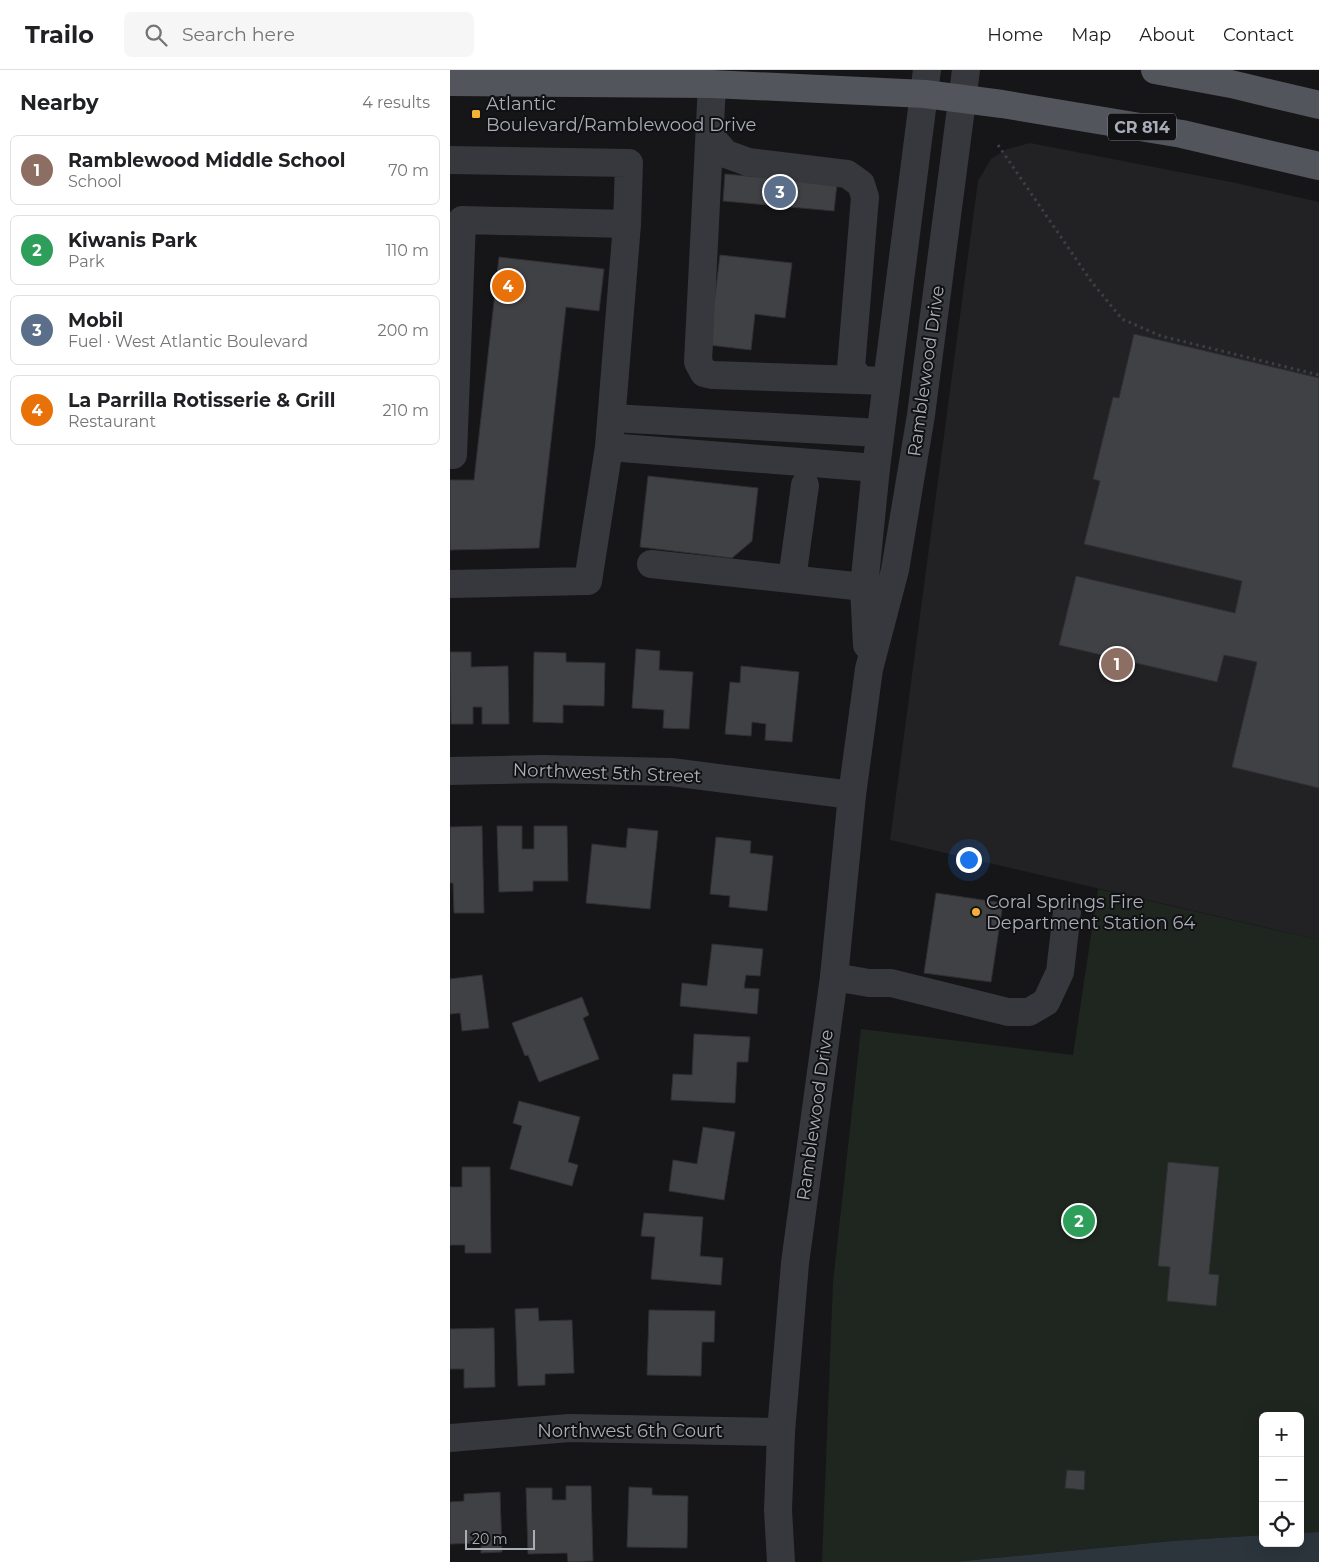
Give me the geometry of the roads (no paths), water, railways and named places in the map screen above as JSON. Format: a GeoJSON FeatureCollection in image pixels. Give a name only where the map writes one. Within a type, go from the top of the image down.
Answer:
{"type":"FeatureCollection","features":[{"type":"Feature","properties":{"kind":"main road"},"geometry":{"type":"LineString","coordinates":[[1155,70],[1231,84],[1319,104]]}},
{"type":"Feature","properties":{"kind":"main road","name":"CR 814"},"geometry":{"type":"LineString","coordinates":[[450,82],[712,84],[926,82],[962,98],[1182,134],[1319,166]]}},
{"type":"Feature","properties":{"kind":"street","name":"Ramblewood Drive"},"geometry":{"type":"LineString","coordinates":[[781,1562],[778,1510],[781,1432],[795,1263],[834,977],[852,795],[868,669],[895,570],[918,434],[966,70]]}},
{"type":"Feature","properties":{"kind":"street","name":"Ramblewood Drive"},"geometry":{"type":"LineString","coordinates":[[868,669],[864,587],[880,433],[874,381],[926,82]]}},
{"type":"Feature","properties":{"kind":"street"},"geometry":{"type":"LineString","coordinates":[[712,84],[698,362],[704,373],[713,375],[874,381]]}},
{"type":"Feature","properties":{"kind":"street"},"geometry":{"type":"LineString","coordinates":[[710,136],[726,154],[748,162],[847,174],[861,184],[865,197],[851,368],[874,381]]}},
{"type":"Feature","properties":{"kind":"street"},"geometry":{"type":"LineString","coordinates":[[450,160],[630,163],[612,418],[588,581],[450,584]]}},
{"type":"Feature","properties":{"kind":"street"},"geometry":{"type":"LineString","coordinates":[[454,455],[456,220],[627,224]]}},
{"type":"Feature","properties":{"kind":"street"},"geometry":{"type":"LineString","coordinates":[[612,418],[880,433]]}},
{"type":"Feature","properties":{"kind":"street"},"geometry":{"type":"LineString","coordinates":[[609,447],[876,468]]}},
{"type":"Feature","properties":{"kind":"street"},"geometry":{"type":"LineString","coordinates":[[792,579],[805,486]]}},
{"type":"Feature","properties":{"kind":"street"},"geometry":{"type":"LineString","coordinates":[[651,564],[864,587]]}},
{"type":"Feature","properties":{"kind":"street","name":"Northwest 5th Street"},"geometry":{"type":"LineString","coordinates":[[450,770],[542,768],[671,772],[852,795]]}},
{"type":"Feature","properties":{"kind":"street"},"geometry":{"type":"LineString","coordinates":[[834,977],[869,983],[891,983],[1008,1012],[1029,1012],[1046,1002],[1060,972],[1067,912]]}},
{"type":"Feature","properties":{"kind":"street","name":"Northwest 6th Court"},"geometry":{"type":"LineString","coordinates":[[450,1438],[569,1428],[781,1432]]}},
{"type":"Feature","properties":{"kind":"place","name":"Atlantic Boulevard/Ramblewood Drive"},"geometry":{"type":"Point","coordinates":[476,114]}},
{"type":"Feature","properties":{"kind":"place","name":"Mobil"},"geometry":{"type":"Point","coordinates":[780,192]}},
{"type":"Feature","properties":{"kind":"place","name":"La Parrilla Rotisserie & Grill"},"geometry":{"type":"Point","coordinates":[508,286]}},
{"type":"Feature","properties":{"kind":"place","name":"Ramblewood Middle School"},"geometry":{"type":"Point","coordinates":[1117,664]}},
{"type":"Feature","properties":{"kind":"place","name":"Coral Springs Fire Department Station 64"},"geometry":{"type":"Point","coordinates":[976,912]}},
{"type":"Feature","properties":{"kind":"place","name":"Kiwanis Park"},"geometry":{"type":"Point","coordinates":[1079,1221]}}]}
